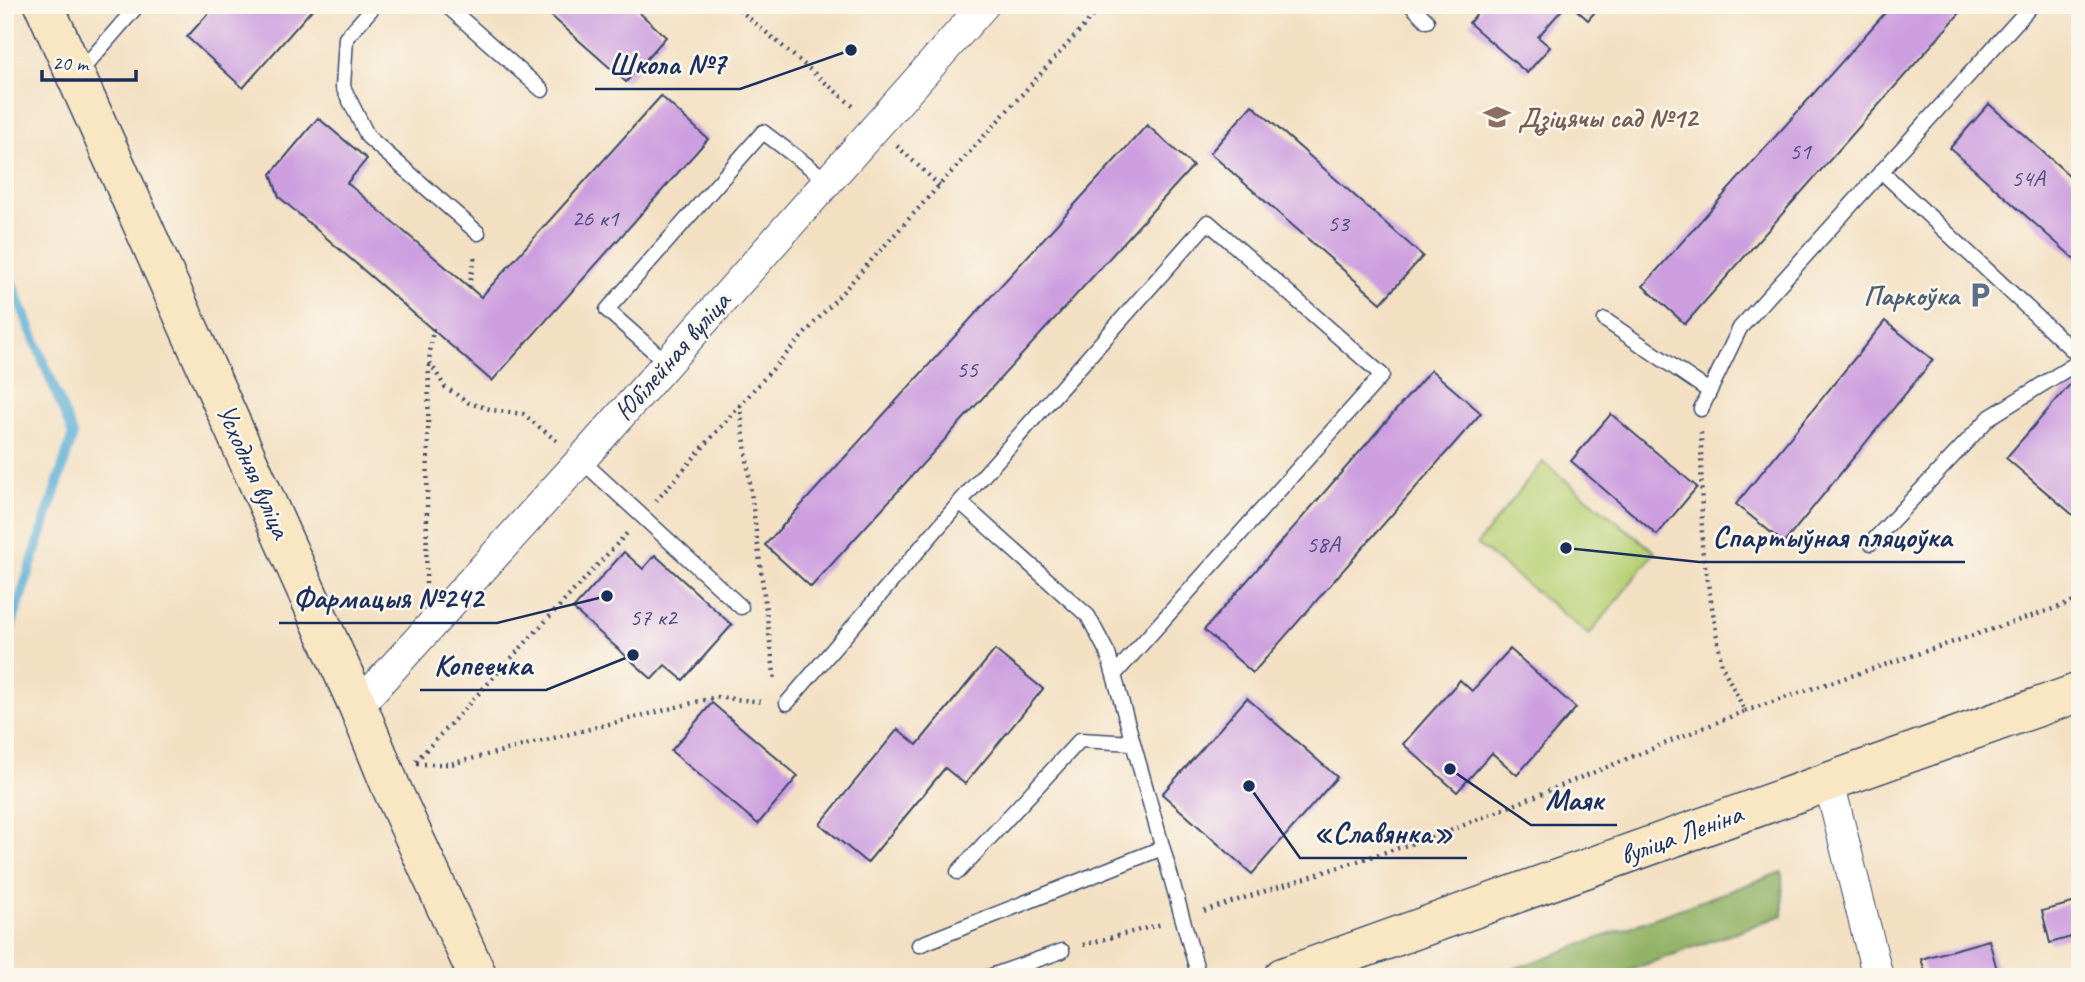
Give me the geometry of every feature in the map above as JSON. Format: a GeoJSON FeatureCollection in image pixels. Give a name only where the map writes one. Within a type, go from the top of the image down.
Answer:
{"type":"FeatureCollection","features":[{"type":"Feature","properties":{"kind":"main road","name":"Усходняя вуліца"},"geometry":{"type":"LineString","coordinates":[[44,5],[358,706],[391,788],[478,977]]}},
{"type":"Feature","properties":{"kind":"main road","name":"вуліца Леніна"},"geometry":{"type":"LineString","coordinates":[[1283,977],[2080,692]]}},
{"type":"Feature","properties":{"kind":"street","name":"Юбілейная вуліца"},"geometry":{"type":"LineString","coordinates":[[358,706],[581,460],[984,5]]}},
{"type":"Feature","properties":{"kind":"street"},"geometry":{"type":"LineString","coordinates":[[1829,782],[1878,977]]}},
{"type":"Feature","properties":{"kind":"lane"},"geometry":{"type":"LineString","coordinates":[[77,76],[138,5]]}},
{"type":"Feature","properties":{"kind":"lane"},"geometry":{"type":"LineString","coordinates":[[376,5],[346,38],[343,87],[368,137],[478,233]]}},
{"type":"Feature","properties":{"kind":"lane"},"geometry":{"type":"LineString","coordinates":[[446,5],[542,90]]}},
{"type":"Feature","properties":{"kind":"lane"},"geometry":{"type":"LineString","coordinates":[[1411,5],[1427,21]]}},
{"type":"Feature","properties":{"kind":"lane"},"geometry":{"type":"LineString","coordinates":[[1701,409],[1740,328],[2032,5]]}},
{"type":"Feature","properties":{"kind":"lane"},"geometry":{"type":"LineString","coordinates":[[666,362],[607,310],[763,132],[828,181]]}},
{"type":"Feature","properties":{"kind":"lane"},"geometry":{"type":"LineString","coordinates":[[1871,542],[1990,416],[2080,359],[1881,171]]}},
{"type":"Feature","properties":{"kind":"lane"},"geometry":{"type":"LineString","coordinates":[[782,703],[1208,222],[1382,375],[1114,675]]}},
{"type":"Feature","properties":{"kind":"lane"},"geometry":{"type":"LineString","coordinates":[[1605,320],[1709,391]]}},
{"type":"Feature","properties":{"kind":"lane"},"geometry":{"type":"LineString","coordinates":[[581,460],[741,607]]}},
{"type":"Feature","properties":{"kind":"lane"},"geometry":{"type":"LineString","coordinates":[[960,502],[1088,616],[1108,654],[1199,977]]}},
{"type":"Feature","properties":{"kind":"lane"},"geometry":{"type":"LineString","coordinates":[[958,872],[1080,740],[1133,743]]}},
{"type":"Feature","properties":{"kind":"lane"},"geometry":{"type":"LineString","coordinates":[[919,945],[1162,848]]}},
{"type":"Feature","properties":{"kind":"lane"},"geometry":{"type":"LineString","coordinates":[[988,977],[1062,951]]}},
{"type":"Feature","properties":{"kind":"path"},"geometry":{"type":"LineString","coordinates":[[734,5],[875,126],[940,186]]}},
{"type":"Feature","properties":{"kind":"path"},"geometry":{"type":"LineString","coordinates":[[740,405],[782,703],[716,697],[451,764],[413,764],[642,517],[740,405],[1103,5]]}},
{"type":"Feature","properties":{"kind":"path"},"geometry":{"type":"LineString","coordinates":[[470,288],[478,233]]}},
{"type":"Feature","properties":{"kind":"path"},"geometry":{"type":"LineString","coordinates":[[425,629],[429,360],[433,328]]}},
{"type":"Feature","properties":{"kind":"path"},"geometry":{"type":"LineString","coordinates":[[429,360],[445,387],[469,403],[523,414],[581,460]]}},
{"type":"Feature","properties":{"kind":"path"},"geometry":{"type":"LineString","coordinates":[[1701,409],[1702,548],[1722,666],[1745,711]]}},
{"type":"Feature","properties":{"kind":"path"},"geometry":{"type":"LineString","coordinates":[[1062,951],[1181,919],[1447,832],[1745,711],[2080,600]]}},
{"type":"Feature","properties":{"kind":"green space"},"geometry":{"type":"Polygon","coordinates":[[[1543,462],[1655,552],[1589,635],[1477,544],[1543,462]]]}},
{"type":"Feature","properties":{"kind":"green space"},"geometry":{"type":"Polygon","coordinates":[[[1782,872],[1783,915],[1611,977],[1491,977],[1782,872]]]}},
{"type":"Feature","properties":{"kind":"building"},"geometry":{"type":"Polygon","coordinates":[[[216,5],[316,5],[243,88],[187,37],[216,5]]]}},
{"type":"Feature","properties":{"kind":"building"},"geometry":{"type":"Polygon","coordinates":[[[539,5],[631,5],[666,37],[626,82],[539,5]]]}},
{"type":"Feature","properties":{"kind":"building","name":"Дзіцячы сад №12"},"geometry":{"type":"Polygon","coordinates":[[[1484,5],[1566,5],[1538,37],[1550,47],[1527,73],[1469,23],[1484,5]]]}},
{"type":"Feature","properties":{"kind":"building","name":"Дзіцячы сад №12"},"geometry":{"type":"Polygon","coordinates":[[[1571,5],[1601,5],[1588,20],[1571,5]]]}},
{"type":"Feature","properties":{"kind":"building"},"geometry":{"type":"Polygon","coordinates":[[[1892,5],[1967,5],[1685,324],[1643,286],[1892,5]]]}},
{"type":"Feature","properties":{"kind":"building"},"geometry":{"type":"Polygon","coordinates":[[[661,96],[708,139],[492,381],[279,197],[271,174],[318,118],[367,159],[347,183],[481,297],[661,96]]]}},
{"type":"Feature","properties":{"kind":"building"},"geometry":{"type":"Polygon","coordinates":[[[1989,104],[2080,185],[2080,264],[1950,148],[1989,104]]]}},
{"type":"Feature","properties":{"kind":"building"},"geometry":{"type":"Polygon","coordinates":[[[1252,105],[1423,256],[1381,303],[1210,153],[1252,105]]]}},
{"type":"Feature","properties":{"kind":"building"},"geometry":{"type":"Polygon","coordinates":[[[1147,125],[1193,166],[811,587],[765,545],[1147,125]]]}},
{"type":"Feature","properties":{"kind":"building"},"geometry":{"type":"Polygon","coordinates":[[[1885,321],[1933,360],[1784,543],[1736,504],[1885,321]]]}},
{"type":"Feature","properties":{"kind":"building"},"geometry":{"type":"Polygon","coordinates":[[[1431,370],[1481,413],[1253,673],[1204,630],[1431,370]]]}},
{"type":"Feature","properties":{"kind":"building"},"geometry":{"type":"Polygon","coordinates":[[[2073,381],[2080,386],[2080,521],[2006,458],[2073,381]]]}},
{"type":"Feature","properties":{"kind":"building"},"geometry":{"type":"Polygon","coordinates":[[[1611,414],[1697,487],[1657,535],[1571,461],[1611,414]]]}},
{"type":"Feature","properties":{"kind":"building"},"geometry":{"type":"Polygon","coordinates":[[[624,552],[643,569],[655,555],[732,625],[683,680],[665,665],[652,679],[573,609],[624,552]]]}},
{"type":"Feature","properties":{"kind":"building"},"geometry":{"type":"Polygon","coordinates":[[[1510,649],[1576,708],[1517,775],[1492,753],[1457,792],[1403,744],[1460,680],[1472,691],[1510,649]]]}},
{"type":"Feature","properties":{"kind":"building"},"geometry":{"type":"Polygon","coordinates":[[[995,650],[1043,689],[965,784],[945,768],[867,863],[820,824],[898,729],[917,745],[995,650]]]}},
{"type":"Feature","properties":{"kind":"building"},"geometry":{"type":"Polygon","coordinates":[[[1247,698],[1337,777],[1252,874],[1162,794],[1247,698]]]}},
{"type":"Feature","properties":{"kind":"building"},"geometry":{"type":"Polygon","coordinates":[[[712,703],[798,776],[758,824],[671,751],[712,703]]]}},
{"type":"Feature","properties":{"kind":"building"},"geometry":{"type":"Polygon","coordinates":[[[2080,901],[2080,952],[2075,936],[2050,943],[2042,911],[2080,901]]]}},
{"type":"Feature","properties":{"kind":"building"},"geometry":{"type":"Polygon","coordinates":[[[1989,940],[1999,977],[1927,977],[1921,959],[1989,940]]]}},
{"type":"Feature","properties":{"kind":"waterway"},"geometry":{"type":"LineString","coordinates":[[5,266],[73,435],[5,646]]}},
{"type":"Feature","properties":{"kind":"place","name":"Школа №7"},"geometry":{"type":"Point","coordinates":[851,50]}},
{"type":"Feature","properties":{"kind":"place","name":"Дзіцячы сад №12"},"geometry":{"type":"Point","coordinates":[1497,117]}},
{"type":"Feature","properties":{"kind":"place","name":"Паркоўка"},"geometry":{"type":"Point","coordinates":[1980,295]}},
{"type":"Feature","properties":{"kind":"place","name":"Спартыўная пляцоўка"},"geometry":{"type":"Point","coordinates":[1566,548]}},
{"type":"Feature","properties":{"kind":"place","name":"Фармацыя №242"},"geometry":{"type":"Point","coordinates":[607,596]}},
{"type":"Feature","properties":{"kind":"place","name":"Копеечка"},"geometry":{"type":"Point","coordinates":[633,655]}},
{"type":"Feature","properties":{"kind":"place","name":"Маяк"},"geometry":{"type":"Point","coordinates":[1450,769]}},
{"type":"Feature","properties":{"kind":"place","name":"«Славянка»"},"geometry":{"type":"Point","coordinates":[1249,786]}}]}
